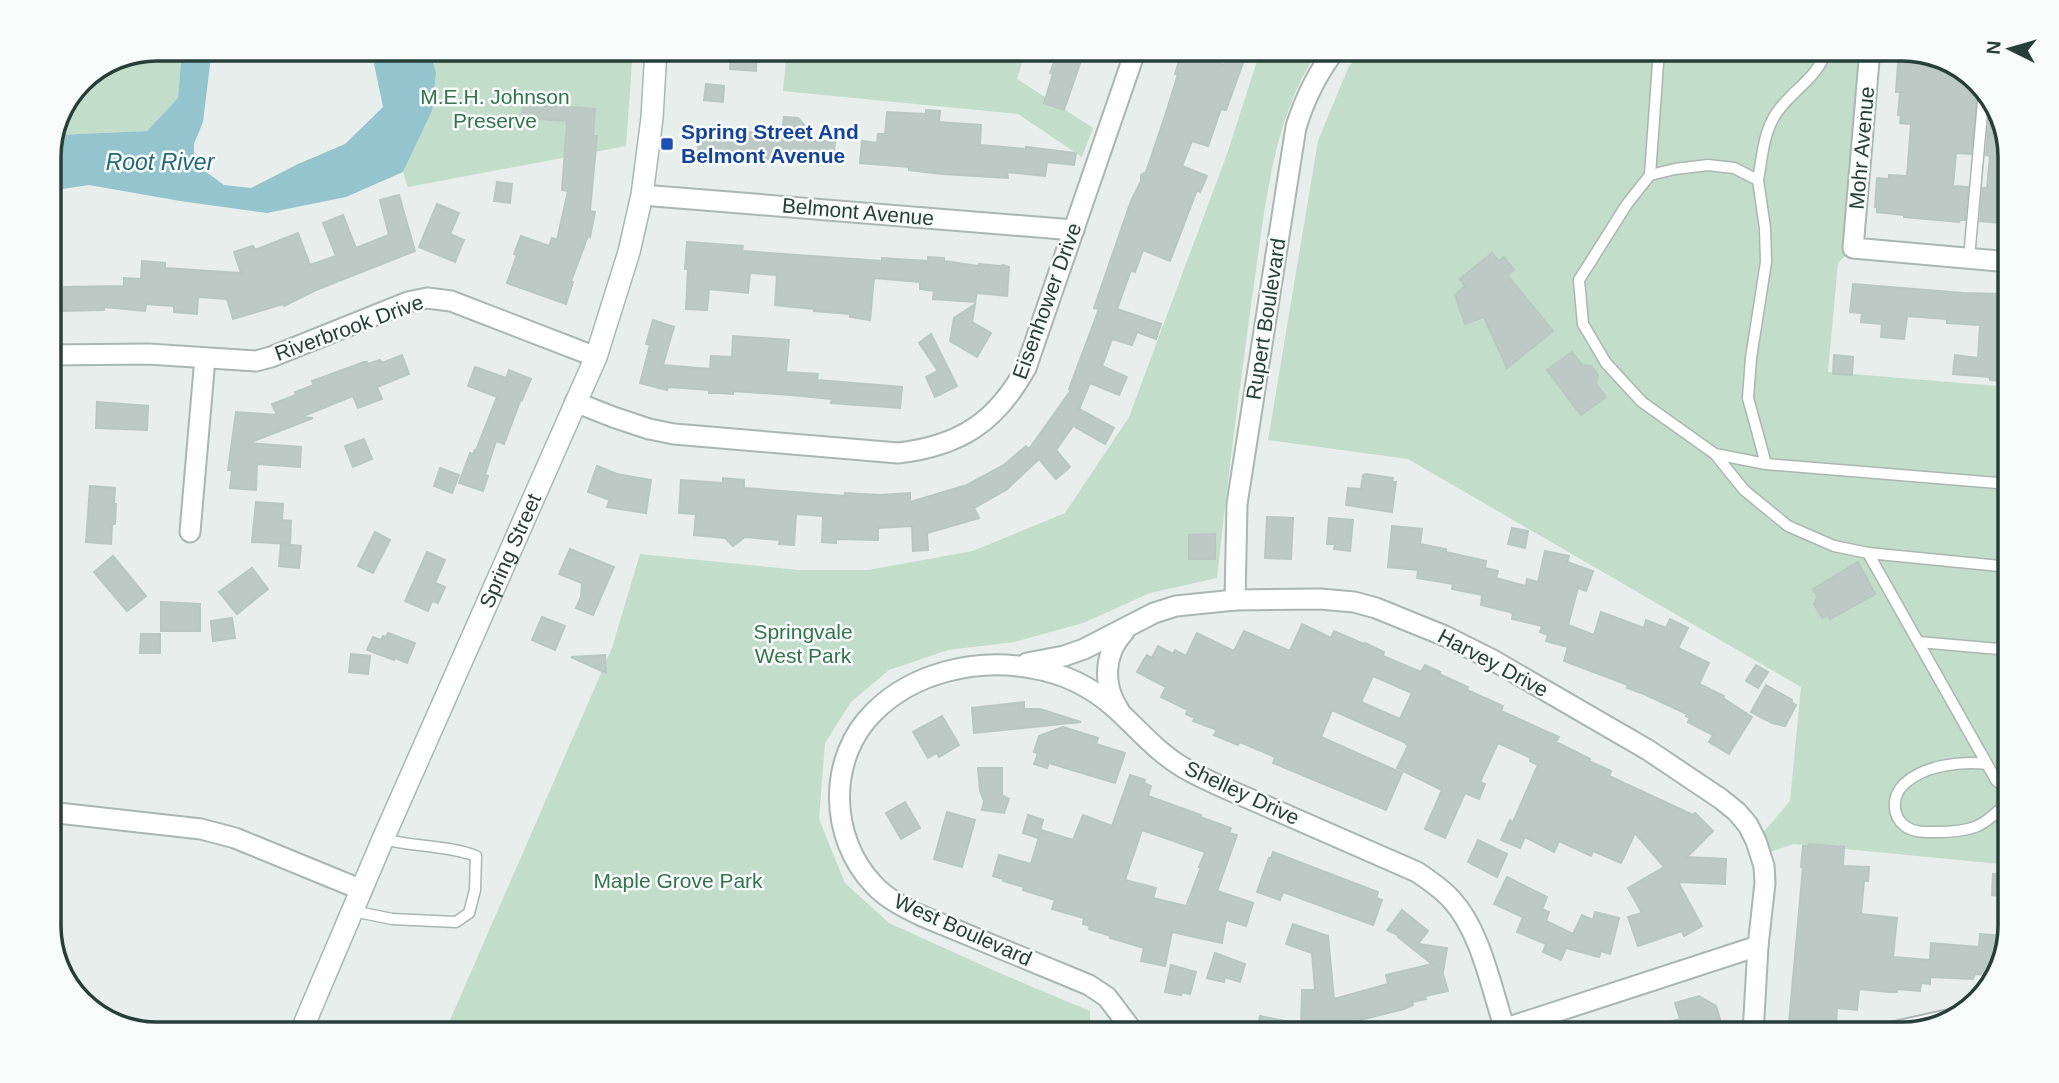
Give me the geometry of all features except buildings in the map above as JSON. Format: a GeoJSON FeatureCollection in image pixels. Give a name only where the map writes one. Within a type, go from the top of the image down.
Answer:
{"type":"FeatureCollection","features":[{"type":"Feature","properties":{"kind":"main road","name":"Spring Street"},"geometry":{"type":"LineString","coordinates":[[305,1022],[383,839],[597,356],[629,252],[642,195],[652,118],[655,61]]}},
{"type":"Feature","properties":{"kind":"street","name":"Eisenhower Drive"},"geometry":{"type":"LineString","coordinates":[[575,402],[649,429],[700,438],[898,453],[947,443],[969,432],[989,418],[1014,390],[1026,368],[1132,61]]}},
{"type":"Feature","properties":{"kind":"street","name":"Rupert Boulevard"},"geometry":{"type":"LineString","coordinates":[[1235,600],[1237,504],[1296,127],[1308,93],[1326,61]]}},
{"type":"Feature","properties":{"kind":"street","name":"Mohr Avenue"},"geometry":{"type":"LineString","coordinates":[[1869,61],[1853,248],[1969,258]]}},
{"type":"Feature","properties":{"kind":"street","name":"Belmont Avenue"},"geometry":{"type":"LineString","coordinates":[[642,195],[1074,230]]}},
{"type":"Feature","properties":{"kind":"street"},"geometry":{"type":"LineString","coordinates":[[1969,258],[1998,261]]}},
{"type":"Feature","properties":{"kind":"street","name":"Riverbrook Drive"},"geometry":{"type":"LineString","coordinates":[[61,355],[148,354],[244,361],[263,359],[408,302],[427,298],[451,301],[597,356]]}},
{"type":"Feature","properties":{"kind":"street"},"geometry":{"type":"LineString","coordinates":[[190,532],[205,358]]}},
{"type":"Feature","properties":{"kind":"street","name":"Harvey Drive"},"geometry":{"type":"LineString","coordinates":[[1001,665],[1024,664],[1064,656],[1103,641],[1154,613],[1176,606],[1235,600],[1320,599],[1354,602],[1445,636],[1491,659],[1648,750],[1737,812],[1756,841],[1764,866],[1765,884],[1754,1022]]}},
{"type":"Feature","properties":{"kind":"street"},"geometry":{"type":"LineString","coordinates":[[1124,716],[1110,693],[1107,672],[1114,646],[1134,623]]}},
{"type":"Feature","properties":{"kind":"street","name":"Shelley Drive"},"geometry":{"type":"LineString","coordinates":[[872,713],[908,686],[935,675],[970,667],[1001,665],[1032,668],[1061,676],[1101,697],[1161,752],[1195,775],[1417,872],[1436,884],[1452,900],[1475,937],[1495,1022]]}},
{"type":"Feature","properties":{"kind":"street","name":"West Boulevard"},"geometry":{"type":"LineString","coordinates":[[872,713],[851,744],[843,765],[839,807],[849,849],[873,885],[890,899],[922,916],[1089,985],[1107,997],[1124,1022]]}},
{"type":"Feature","properties":{"kind":"street"},"geometry":{"type":"LineString","coordinates":[[61,813],[201,829],[235,838],[362,890]]}},
{"type":"Feature","properties":{"kind":"street"},"geometry":{"type":"LineString","coordinates":[[1527,1022],[1758,946]]}},
{"type":"Feature","properties":{"kind":"lane"},"geometry":{"type":"LineString","coordinates":[[1658,61],[1650,175],[1627,204],[1578,280],[1583,324],[1606,363],[1642,402],[1715,454],[1744,490],[1788,526],[1835,546],[1868,553],[1998,566]]}},
{"type":"Feature","properties":{"kind":"lane"},"geometry":{"type":"LineString","coordinates":[[1766,464],[1748,398],[1751,358],[1766,262],[1765,228],[1758,180],[1765,137],[1773,118],[1823,61]]}},
{"type":"Feature","properties":{"kind":"lane"},"geometry":{"type":"LineString","coordinates":[[1969,258],[1983,105]]}},
{"type":"Feature","properties":{"kind":"lane"},"geometry":{"type":"LineString","coordinates":[[1650,175],[1708,165],[1734,168],[1758,180]]}},
{"type":"Feature","properties":{"kind":"lane"},"geometry":{"type":"LineString","coordinates":[[1715,454],[1766,464],[1998,483]]}},
{"type":"Feature","properties":{"kind":"lane"},"geometry":{"type":"LineString","coordinates":[[1868,553],[1998,782]]}},
{"type":"Feature","properties":{"kind":"lane"},"geometry":{"type":"LineString","coordinates":[[1919,642],[1998,649]]}},
{"type":"Feature","properties":{"kind":"lane"},"geometry":{"type":"LineString","coordinates":[[1987,764],[1968,762],[1924,771],[1903,785],[1894,802],[1895,813],[1905,826],[1919,832],[1945,832],[1973,828],[1998,812]]}},
{"type":"Feature","properties":{"kind":"lane"},"geometry":{"type":"LineString","coordinates":[[353,911],[392,919],[456,922],[469,914],[475,890],[476,856],[459,850],[402,844],[383,839]]}},
{"type":"Feature","properties":{"kind":"green space"},"geometry":{"type":"Polygon","coordinates":[[[180,61],[178,98],[147,131],[64,135],[71,115],[81,99],[109,74],[126,66],[145,62],[180,61]]]}},
{"type":"Feature","properties":{"kind":"green space","name":"M.E.H. Johnson Preserve"},"geometry":{"type":"Polygon","coordinates":[[[432,61],[632,61],[626,146],[408,187],[403,172],[432,111],[436,73],[432,61]]]}},
{"type":"Feature","properties":{"kind":"green space"},"geometry":{"type":"Polygon","coordinates":[[[786,61],[1022,61],[1017,79],[1093,128],[1082,157],[1018,114],[783,91],[786,61]]]}},
{"type":"Feature","properties":{"kind":"green space"},"geometry":{"type":"Polygon","coordinates":[[[1257,61],[1313,61],[1290,105],[1272,169],[1247,333],[1217,578],[1150,593],[1083,623],[1014,642],[948,650],[889,670],[851,702],[825,743],[819,819],[845,883],[889,923],[1090,1011],[1090,1022],[449,1022],[612,648],[640,554],[799,570],[868,570],[973,551],[1065,513],[1129,417],[1227,154],[1257,61]]]}},
{"type":"Feature","properties":{"kind":"green space"},"geometry":{"type":"Polygon","coordinates":[[[1354,61],[1869,61],[1853,248],[1838,263],[1828,372],[1998,386],[1998,864],[1794,844],[1761,855],[1756,841],[1790,801],[1801,687],[1408,459],[1268,440],[1318,141],[1349,66],[1354,61]]]}},
{"type":"Feature","properties":{"kind":"water","name":"Root River"},"geometry":{"type":"Polygon","coordinates":[[[211,61],[203,122],[194,144],[194,163],[224,185],[251,188],[345,144],[383,107],[373,61],[432,61],[436,73],[432,111],[403,172],[346,197],[267,213],[89,185],[61,189],[61,151],[64,135],[147,131],[178,98],[181,62],[211,61]]]}},
{"type":"Feature","properties":{"kind":"place","name":"Spring Street And Belmont Avenue"},"geometry":{"type":"Point","coordinates":[667,144]}},
{"type":"Feature","properties":{"kind":"park label","name":"Springvale West Park"},"geometry":{"type":"Point","coordinates":[803,644]}},
{"type":"Feature","properties":{"kind":"park label","name":"Maple Grove Park"},"geometry":{"type":"Point","coordinates":[678,881]}}]}
